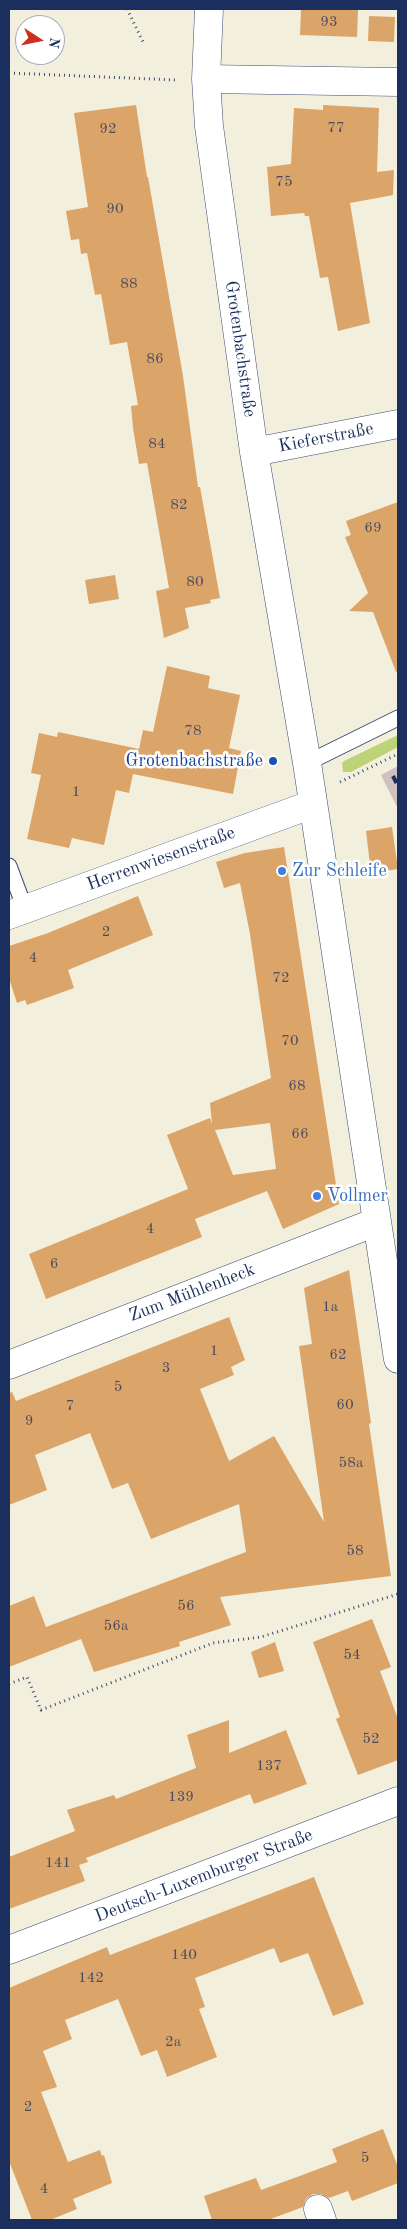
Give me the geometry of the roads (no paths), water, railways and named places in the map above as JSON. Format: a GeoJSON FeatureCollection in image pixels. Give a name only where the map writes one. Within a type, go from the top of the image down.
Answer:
{"type":"FeatureCollection","features":[{"type":"Feature","properties":{"kind":"street","name":"Grotenbachstraße"},"geometry":{"type":"LineString","coordinates":[[209,9],[206,78],[209,126],[254,452],[307,763],[398,1359]]}},
{"type":"Feature","properties":{"kind":"street"},"geometry":{"type":"LineString","coordinates":[[206,78],[398,82]]}},
{"type":"Feature","properties":{"kind":"street","name":"Kieferstraße"},"geometry":{"type":"LineString","coordinates":[[254,452],[398,424]]}},
{"type":"Feature","properties":{"kind":"street","name":"Herrenwiesenstraße"},"geometry":{"type":"LineString","coordinates":[[17,912],[313,804]]}},
{"type":"Feature","properties":{"kind":"street","name":"Zum Mühlenheck"},"geometry":{"type":"LineString","coordinates":[[9,1365],[376,1222]]}},
{"type":"Feature","properties":{"kind":"street","name":"Deutsch-Luxemburger Straße"},"geometry":{"type":"LineString","coordinates":[[9,1950],[398,1801]]}},
{"type":"Feature","properties":{"kind":"lane"},"geometry":{"type":"LineString","coordinates":[[307,763],[398,718]]}},
{"type":"Feature","properties":{"kind":"lane"},"geometry":{"type":"LineString","coordinates":[[9,866],[17,912]]}},
{"type":"Feature","properties":{"kind":"railway"},"geometry":{"type":"LineString","coordinates":[[393,776],[398,786]]}},
{"type":"Feature","properties":{"kind":"place","name":"Grotenbachstraße"},"geometry":{"type":"Point","coordinates":[273,761]}},
{"type":"Feature","properties":{"kind":"place","name":"Zur Schleife"},"geometry":{"type":"Point","coordinates":[282,871]}},
{"type":"Feature","properties":{"kind":"place","name":"Vollmer"},"geometry":{"type":"Point","coordinates":[317,1196]}}]}
